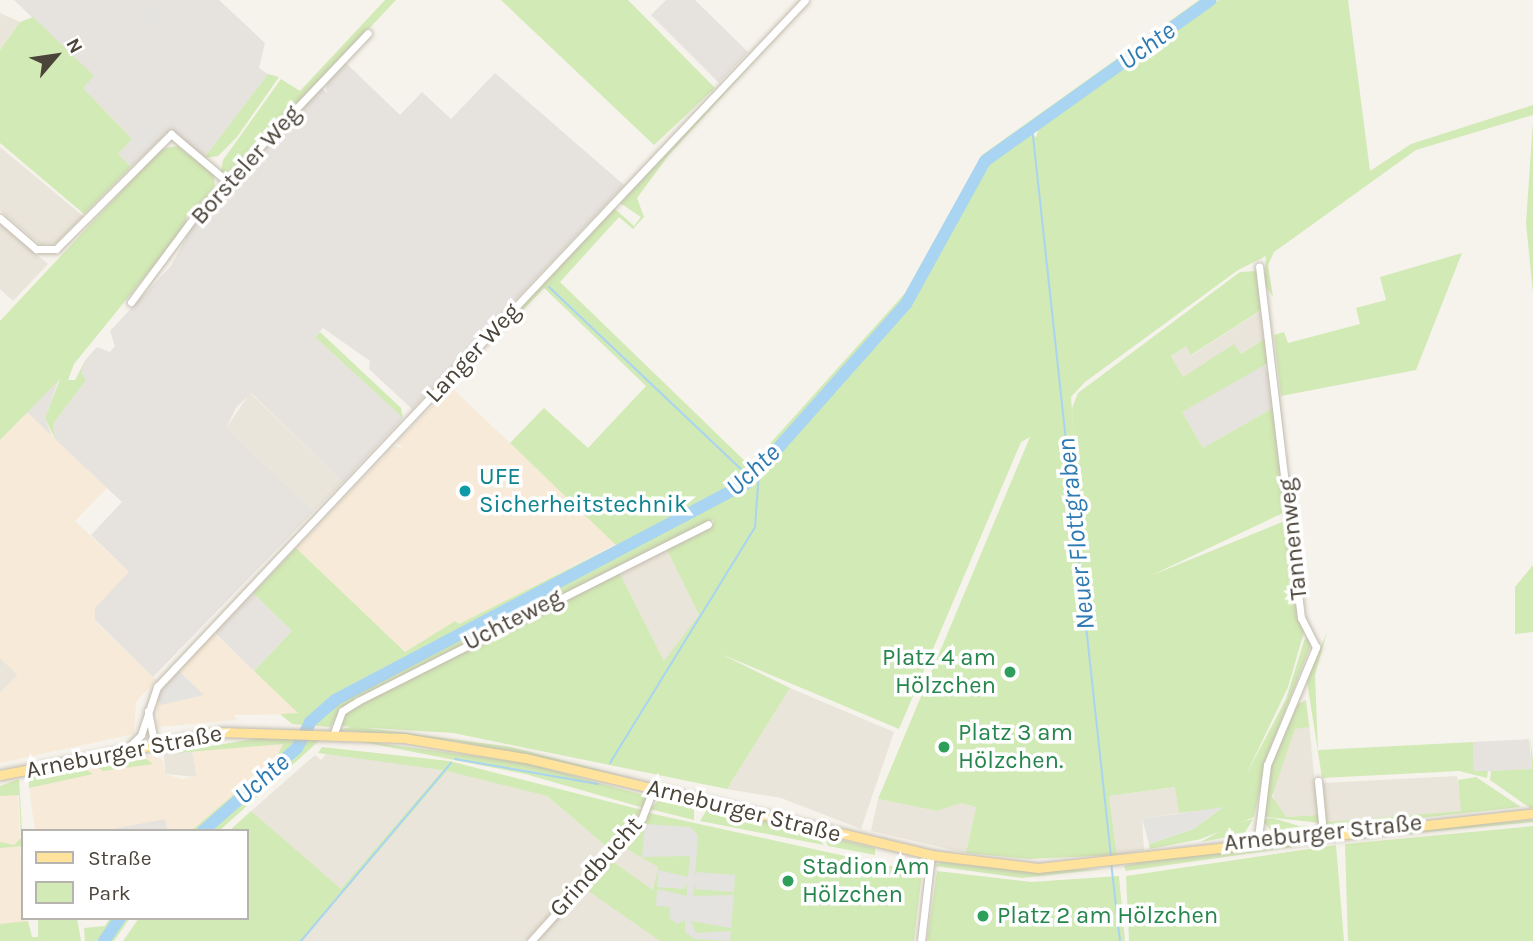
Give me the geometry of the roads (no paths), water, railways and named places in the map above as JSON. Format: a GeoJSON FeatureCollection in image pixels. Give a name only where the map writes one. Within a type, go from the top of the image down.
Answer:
{"type":"FeatureCollection","features":[{"type":"Feature","properties":{"kind":"main road","name":"Arneburger Straße"},"geometry":{"type":"LineString","coordinates":[[0,775],[221,732],[334,733],[466,746],[931,855],[1028,867],[1101,865],[1258,838],[1533,813]]}},
{"type":"Feature","properties":{"kind":"street","name":"Langer Weg"},"geometry":{"type":"LineString","coordinates":[[127,749],[141,734],[148,710],[163,680],[805,0]]}},
{"type":"Feature","properties":{"kind":"street","name":"Borsteler Weg"},"geometry":{"type":"LineString","coordinates":[[131,302],[228,182],[368,33]]}},
{"type":"Feature","properties":{"kind":"street"},"geometry":{"type":"LineString","coordinates":[[0,218],[36,249],[56,249],[171,134],[228,182]]}},
{"type":"Feature","properties":{"kind":"street","name":"Tannenweg"},"geometry":{"type":"LineString","coordinates":[[1258,838],[1267,765],[1316,648],[1301,618],[1259,267]]}},
{"type":"Feature","properties":{"kind":"street","name":"Uchteweg"},"geometry":{"type":"LineString","coordinates":[[334,733],[342,711],[358,701],[708,524]]}},
{"type":"Feature","properties":{"kind":"street"},"geometry":{"type":"LineString","coordinates":[[148,710],[154,743]]}},
{"type":"Feature","properties":{"kind":"street"},"geometry":{"type":"LineString","coordinates":[[1318,781],[1323,833]]}},
{"type":"Feature","properties":{"kind":"street","name":"Grindbucht"},"geometry":{"type":"LineString","coordinates":[[531,941],[642,818],[653,789]]}},
{"type":"Feature","properties":{"kind":"street"},"geometry":{"type":"LineString","coordinates":[[921,941],[931,855]]}},
{"type":"Feature","properties":{"kind":"waterway","name":"Uchte"},"geometry":{"type":"LineString","coordinates":[[205,829],[297,748],[310,722],[335,700],[747,483],[906,304],[985,161],[1211,0]]}},
{"type":"Feature","properties":{"kind":"waterway","name":"Neuer Flottgraben"},"geometry":{"type":"LineString","coordinates":[[1032,127],[1111,856]]}},
{"type":"Feature","properties":{"kind":"waterway"},"geometry":{"type":"LineString","coordinates":[[549,287],[751,479]]}},
{"type":"Feature","properties":{"kind":"waterway"},"geometry":{"type":"LineString","coordinates":[[610,763],[755,527],[759,471]]}},
{"type":"Feature","properties":{"kind":"waterway"},"geometry":{"type":"LineString","coordinates":[[455,759],[598,784]]}},
{"type":"Feature","properties":{"kind":"waterway"},"geometry":{"type":"LineString","coordinates":[[301,941],[451,763]]}},
{"type":"Feature","properties":{"kind":"waterway","name":"Neuer Flottgraben"},"geometry":{"type":"LineString","coordinates":[[1111,862],[1120,941]]}},
{"type":"Feature","properties":{"kind":"waterway","name":"Uchte"},"geometry":{"type":"LineString","coordinates":[[104,941],[119,920]]}},
{"type":"Feature","properties":{"kind":"place","name":"UFE Sicherheitstechnik"},"geometry":{"type":"Point","coordinates":[465,491]}},
{"type":"Feature","properties":{"kind":"place","name":"Platz 4 am Hölzchen"},"geometry":{"type":"Point","coordinates":[1010,672]}},
{"type":"Feature","properties":{"kind":"place","name":"Platz 3 am Hölzchen."},"geometry":{"type":"Point","coordinates":[944,747]}},
{"type":"Feature","properties":{"kind":"place","name":"Stadion Am Hölzchen"},"geometry":{"type":"Point","coordinates":[788,881]}},
{"type":"Feature","properties":{"kind":"place","name":"Platz 2 am Hölzchen"},"geometry":{"type":"Point","coordinates":[983,916]}}]}
